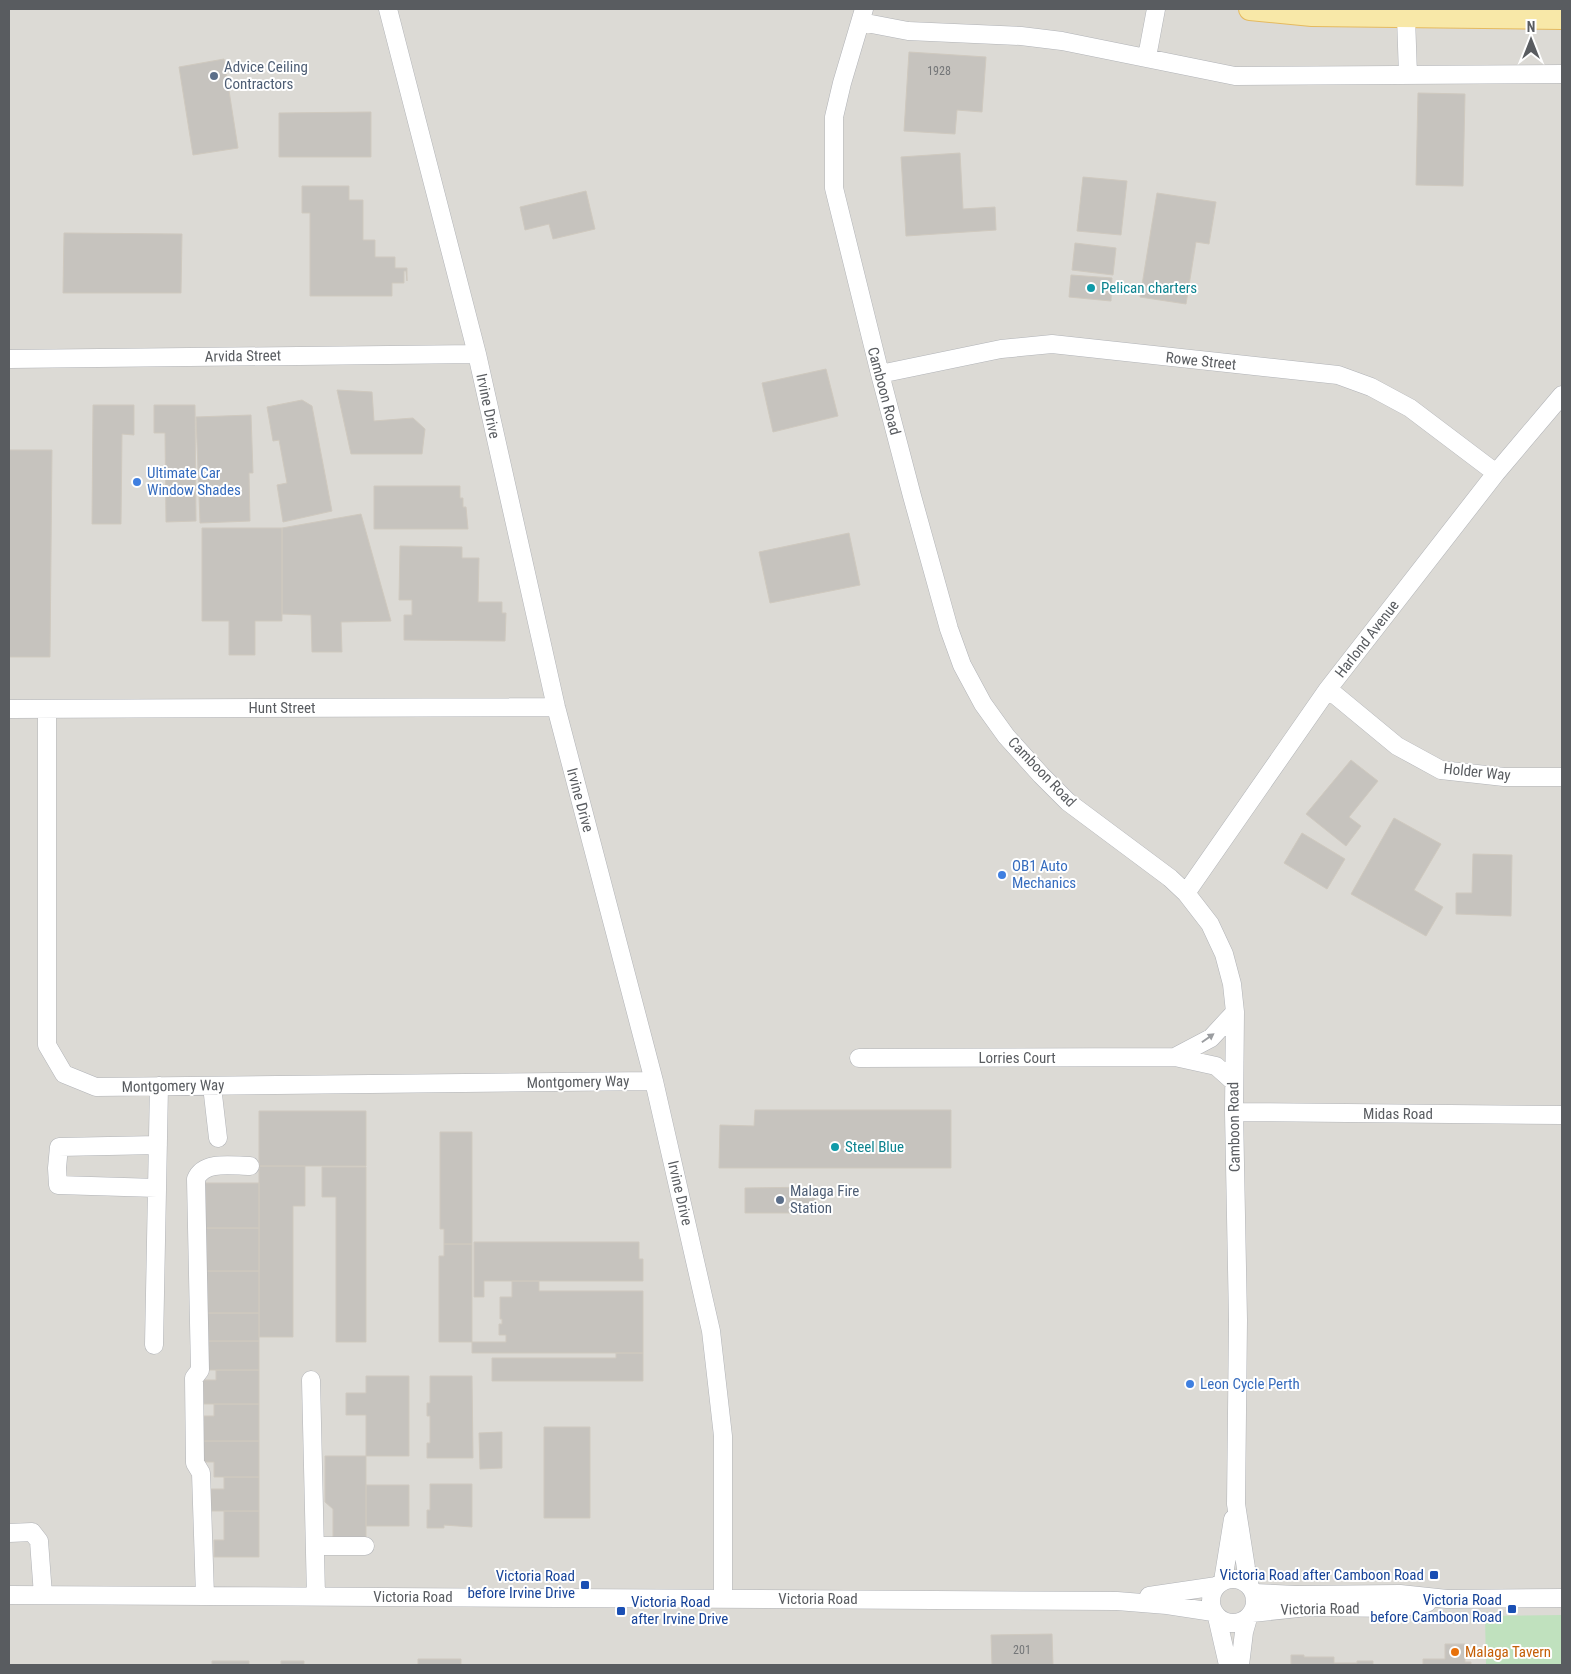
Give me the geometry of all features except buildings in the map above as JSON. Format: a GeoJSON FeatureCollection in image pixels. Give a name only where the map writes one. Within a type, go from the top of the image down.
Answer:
{"type":"FeatureCollection","features":[{"type":"Feature","properties":{"kind":"main road"},"geometry":{"type":"LineString","coordinates":[[1250,9],[1312,15],[1562,18]]}},
{"type":"Feature","properties":{"kind":"street","name":"Irvine Drive"},"geometry":{"type":"LineString","coordinates":[[388,9],[477,354],[556,707],[654,1081],[711,1331],[723,1436],[723,1598]]}},
{"type":"Feature","properties":{"kind":"street"},"geometry":{"type":"LineString","coordinates":[[1148,57],[1156,9]]}},
{"type":"Feature","properties":{"kind":"street"},"geometry":{"type":"LineString","coordinates":[[862,16],[908,31],[1021,36],[1062,41],[1235,76],[1562,74]]}},
{"type":"Feature","properties":{"kind":"street","name":"Camboon Road"},"geometry":{"type":"LineString","coordinates":[[862,16],[842,83],[834,118],[834,188],[880,374],[949,629],[962,665],[983,704],[1006,736],[1068,802],[1170,878],[1186,893],[1210,924],[1224,954],[1232,984],[1235,1012],[1234,1112],[1238,1320],[1236,1504],[1220,1584]]}},
{"type":"Feature","properties":{"kind":"street"},"geometry":{"type":"LineString","coordinates":[[1406,17],[1408,75]]}},
{"type":"Feature","properties":{"kind":"street","name":"Rowe Street"},"geometry":{"type":"LineString","coordinates":[[880,374],[1001,349],[1052,344],[1338,375],[1371,387],[1410,408],[1496,473]]}},
{"type":"Feature","properties":{"kind":"street","name":"Arvida Street"},"geometry":{"type":"LineString","coordinates":[[9,359],[477,354]]}},
{"type":"Feature","properties":{"kind":"street","name":"Harlond Avenue"},"geometry":{"type":"LineString","coordinates":[[1186,893],[1328,689],[1496,473],[1562,395]]}},
{"type":"Feature","properties":{"kind":"street","name":"Holder Way"},"geometry":{"type":"LineString","coordinates":[[1328,689],[1397,746],[1441,770],[1504,776],[1562,777]]}},
{"type":"Feature","properties":{"kind":"street","name":"Hunt Street"},"geometry":{"type":"LineString","coordinates":[[9,709],[556,707]]}},
{"type":"Feature","properties":{"kind":"street","name":"Montgomery Way"},"geometry":{"type":"LineString","coordinates":[[47,710],[47,1045],[64,1074],[96,1087],[654,1081]]}},
{"type":"Feature","properties":{"kind":"street","name":"Lorries Court"},"geometry":{"type":"LineString","coordinates":[[1175,1057],[1211,1038],[1235,1012]]}},
{"type":"Feature","properties":{"kind":"street","name":"Lorries Court"},"geometry":{"type":"LineString","coordinates":[[859,1058],[1175,1057],[1216,1066],[1234,1082]]}},
{"type":"Feature","properties":{"kind":"street"},"geometry":{"type":"LineString","coordinates":[[154,1345],[159,1086]]}},
{"type":"Feature","properties":{"kind":"street"},"geometry":{"type":"LineString","coordinates":[[212,1086],[218,1138]]}},
{"type":"Feature","properties":{"kind":"street","name":"Midas Road"},"geometry":{"type":"LineString","coordinates":[[1234,1112],[1562,1115]]}},
{"type":"Feature","properties":{"kind":"street"},"geometry":{"type":"LineString","coordinates":[[157,1188],[58,1185],[57,1168],[59,1147],[68,1145],[158,1145]]}},
{"type":"Feature","properties":{"kind":"street"},"geometry":{"type":"LineString","coordinates":[[205,1596],[201,1473],[195,1463],[194,1378],[200,1370],[196,1180],[199,1173],[209,1166],[250,1166]]}},
{"type":"Feature","properties":{"kind":"street"},"geometry":{"type":"LineString","coordinates":[[311,1380],[316,1596]]}},
{"type":"Feature","properties":{"kind":"street","name":"Camboon Road"},"geometry":{"type":"LineString","coordinates":[[1236,1504],[1252,1590]]}},
{"type":"Feature","properties":{"kind":"street"},"geometry":{"type":"LineString","coordinates":[[9,1533],[32,1532],[39,1541],[43,1595]]}},
{"type":"Feature","properties":{"kind":"street"},"geometry":{"type":"LineString","coordinates":[[315,1546],[365,1546]]}},
{"type":"Feature","properties":{"kind":"street"},"geometry":{"type":"LineString","coordinates":[[1228,1665],[1211,1599],[1213,1592],[1220,1584],[1230,1579],[1245,1582],[1252,1590],[1255,1606],[1244,1632],[1240,1665]]}},
{"type":"Feature","properties":{"kind":"street","name":"Victoria Road"},"geometry":{"type":"LineString","coordinates":[[1117,1601],[1220,1584]]}},
{"type":"Feature","properties":{"kind":"street","name":"Victoria Road"},"geometry":{"type":"LineString","coordinates":[[1252,1590],[1296,1595],[1400,1594],[1448,1599],[1562,1598]]}},
{"type":"Feature","properties":{"kind":"street","name":"Victoria Road"},"geometry":{"type":"LineString","coordinates":[[9,1595],[1117,1601],[1167,1605],[1215,1614]]}},
{"type":"Feature","properties":{"kind":"street","name":"Victoria Road"},"geometry":{"type":"LineString","coordinates":[[1250,1615],[1308,1607],[1401,1608],[1448,1599]]}},
{"type":"Feature","properties":{"kind":"street"},"geometry":{"type":"LineString","coordinates":[[1215,1614],[1229,1623],[1242,1622],[1250,1615]]}},
{"type":"Feature","properties":{"kind":"shaded area"},"geometry":{"type":"Polygon","coordinates":[[[9,9],[1562,9],[1562,1665],[9,1665],[9,9]]]}},
{"type":"Feature","properties":{"kind":"green space"},"geometry":{"type":"Polygon","coordinates":[[[1562,1615],[1562,1665],[1486,1665],[1485,1616],[1562,1615]]]}},
{"type":"Feature","properties":{"kind":"place","name":"Advice Ceiling Contractors"},"geometry":{"type":"Point","coordinates":[214,76]}},
{"type":"Feature","properties":{"kind":"place","name":"Pelican charters"},"geometry":{"type":"Point","coordinates":[1091,288]}},
{"type":"Feature","properties":{"kind":"place","name":"Ultimate Car Window Shades"},"geometry":{"type":"Point","coordinates":[137,482]}},
{"type":"Feature","properties":{"kind":"place","name":"OB1 Auto Mechanics"},"geometry":{"type":"Point","coordinates":[1002,875]}},
{"type":"Feature","properties":{"kind":"place","name":"Steel Blue"},"geometry":{"type":"Point","coordinates":[835,1147]}},
{"type":"Feature","properties":{"kind":"place","name":"Malaga Fire Station"},"geometry":{"type":"Point","coordinates":[780,1200]}},
{"type":"Feature","properties":{"kind":"place","name":"Leon Cycle Perth"},"geometry":{"type":"Point","coordinates":[1190,1384]}},
{"type":"Feature","properties":{"kind":"place","name":"Victoria Road after Camboon Road"},"geometry":{"type":"Point","coordinates":[1434,1575]}},
{"type":"Feature","properties":{"kind":"place","name":"Victoria Road before Irvine Drive"},"geometry":{"type":"Point","coordinates":[585,1585]}},
{"type":"Feature","properties":{"kind":"place","name":"Victoria Road before Camboon Road"},"geometry":{"type":"Point","coordinates":[1512,1609]}},
{"type":"Feature","properties":{"kind":"place","name":"Victoria Road after Irvine Drive"},"geometry":{"type":"Point","coordinates":[621,1611]}},
{"type":"Feature","properties":{"kind":"place","name":"Malaga Tavern"},"geometry":{"type":"Point","coordinates":[1455,1652]}}]}
